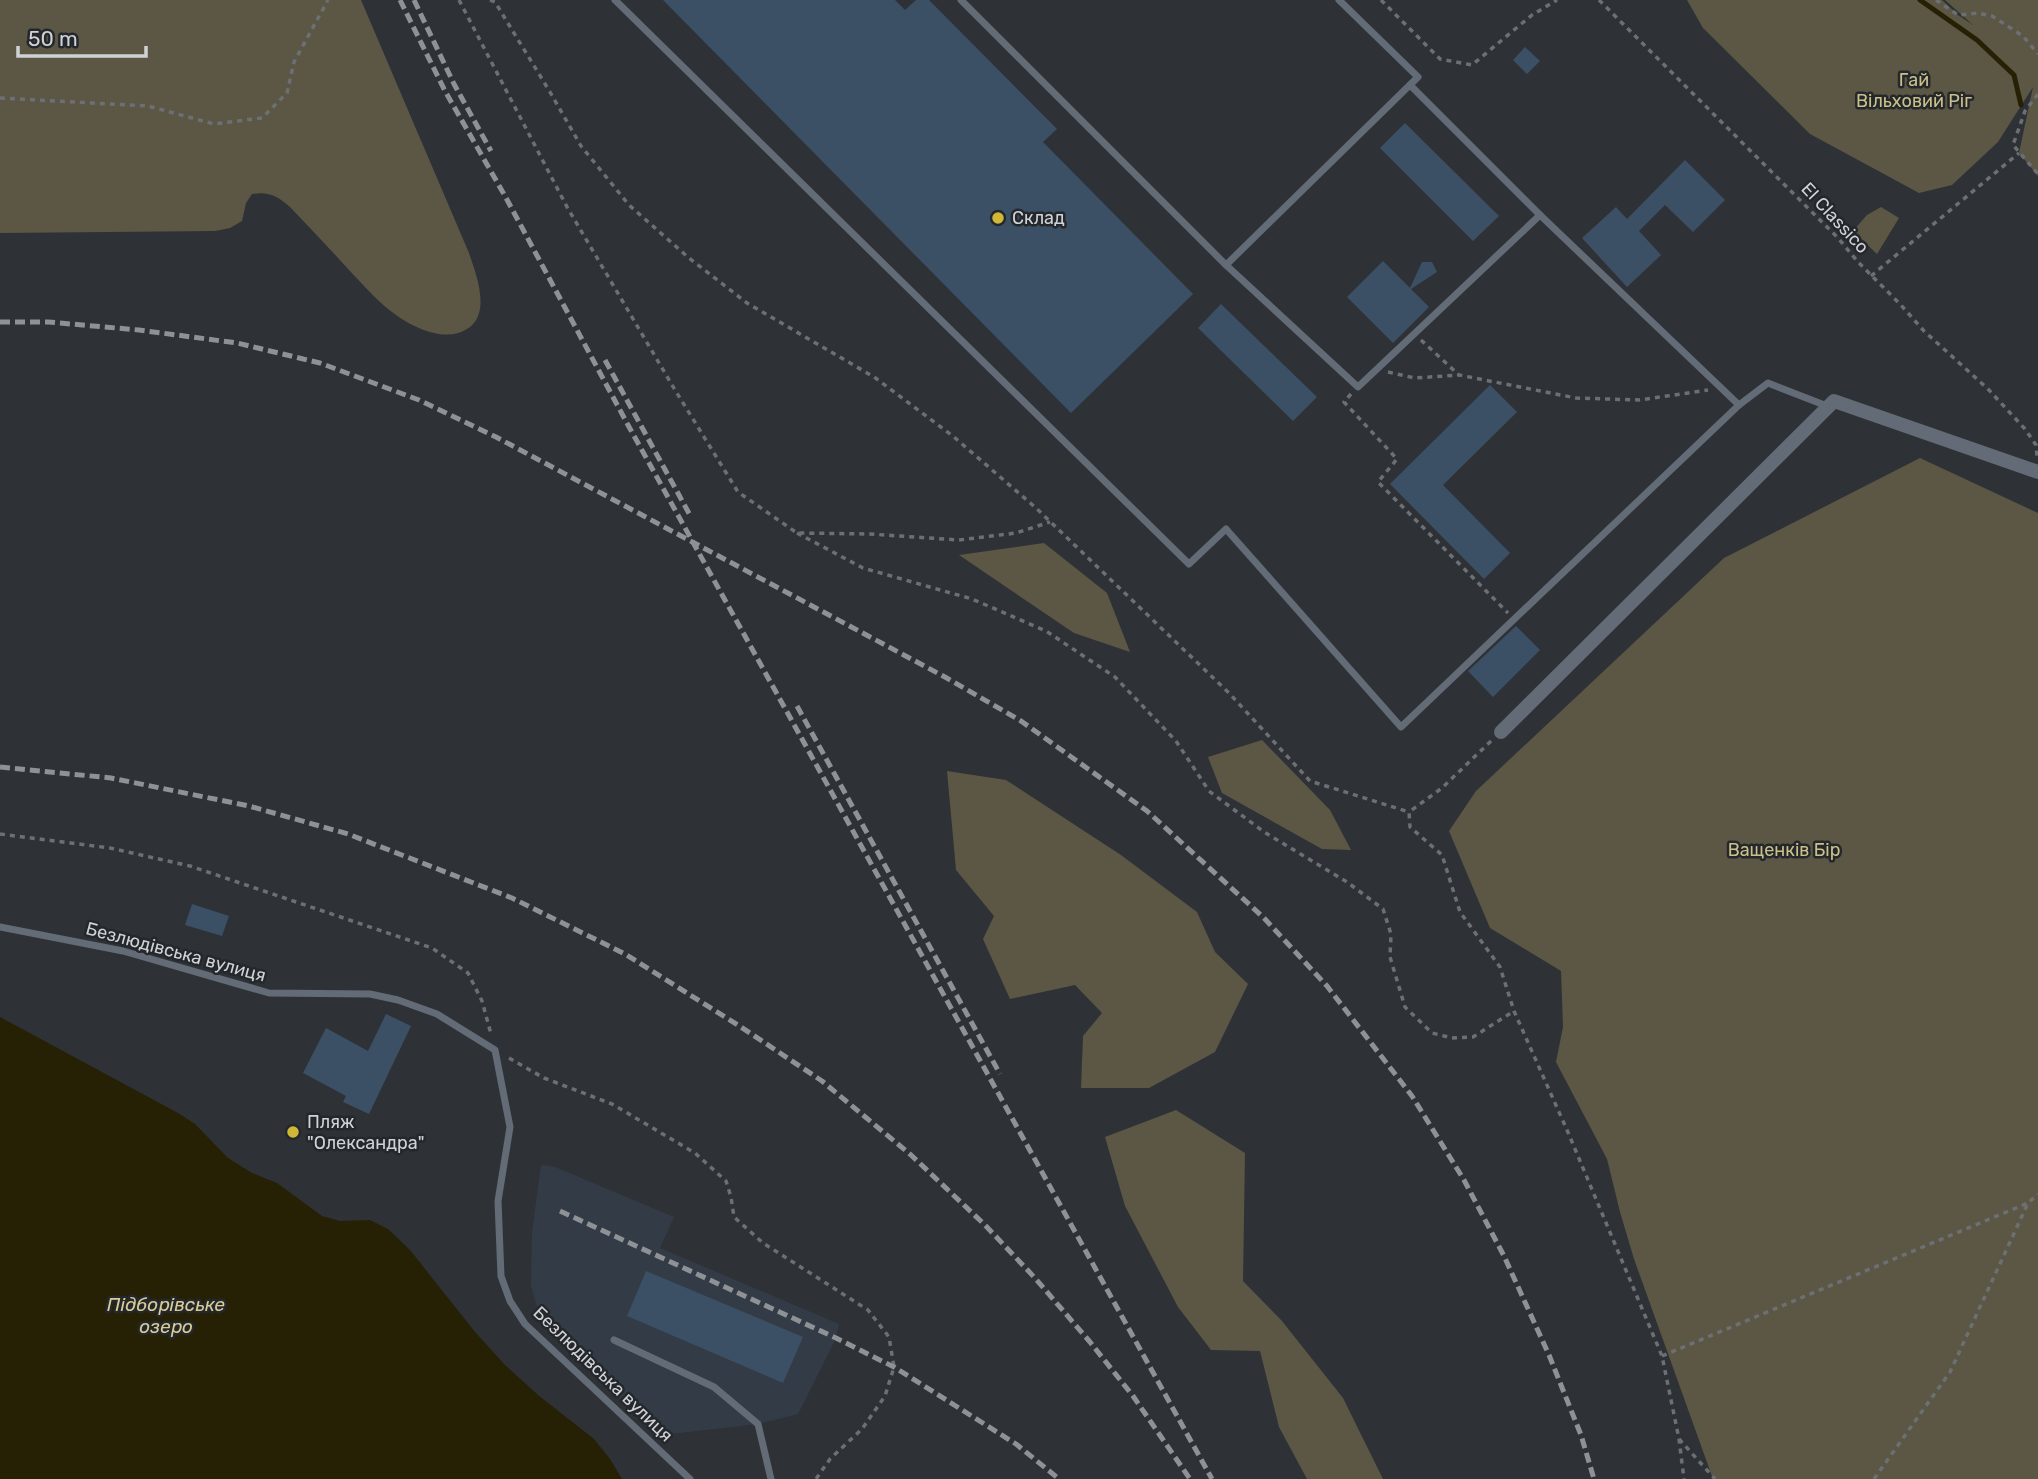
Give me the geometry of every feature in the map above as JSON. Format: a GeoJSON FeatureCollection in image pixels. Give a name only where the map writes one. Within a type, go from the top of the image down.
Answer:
{"type":"FeatureCollection","features":[{"type":"Feature","properties":{"kind":"street"},"geometry":{"type":"LineString","coordinates":[[1501,732],[1834,401],[2038,472]]}},
{"type":"Feature","properties":{"kind":"lane"},"geometry":{"type":"LineString","coordinates":[[615,0],[1189,564],[1226,530],[1401,727],[1739,405],[1768,383],[1828,407]]}},
{"type":"Feature","properties":{"kind":"lane"},"geometry":{"type":"LineString","coordinates":[[961,0],[1226,265],[1358,387],[1540,215]]}},
{"type":"Feature","properties":{"kind":"lane"},"geometry":{"type":"LineString","coordinates":[[1226,265],[1418,77],[1339,0]]}},
{"type":"Feature","properties":{"kind":"lane"},"geometry":{"type":"LineString","coordinates":[[1410,85],[1540,215],[1739,405]]}},
{"type":"Feature","properties":{"kind":"lane","name":"Безлюдівська вулиця"},"geometry":{"type":"LineString","coordinates":[[0,928],[123,951],[269,993],[370,994],[398,1000],[437,1014],[495,1049],[510,1127],[498,1201],[501,1276],[510,1301],[525,1324],[690,1479]]}},
{"type":"Feature","properties":{"kind":"lane"},"geometry":{"type":"LineString","coordinates":[[614,1340],[714,1387],[758,1424],[771,1479]]}},
{"type":"Feature","properties":{"kind":"path"},"geometry":{"type":"LineString","coordinates":[[0,97],[148,106],[214,124],[262,118],[288,93],[294,62],[328,0]]}},
{"type":"Feature","properties":{"kind":"path"},"geometry":{"type":"LineString","coordinates":[[459,0],[567,207],[738,492],[797,533],[863,568],[972,599],[1046,631],[1115,677],[1176,741],[1209,791],[1264,832],[1347,882],[1383,909],[1391,934],[1390,957],[1405,1007],[1432,1033],[1452,1038],[1473,1037],[1514,1011]]}},
{"type":"Feature","properties":{"kind":"path"},"geometry":{"type":"LineString","coordinates":[[490,0],[495,2],[502,13],[581,146],[629,205],[689,258],[747,303],[874,377],[954,437],[1051,522],[1229,693],[1310,781],[1409,812]]}},
{"type":"Feature","properties":{"kind":"path"},"geometry":{"type":"LineString","coordinates":[[1381,0],[1440,59],[1472,65],[1532,15],[1557,0]]}},
{"type":"Feature","properties":{"kind":"path","name":"El Classico"},"geometry":{"type":"LineString","coordinates":[[1598,0],[1839,238],[1924,331],[1989,389],[2036,445],[2038,461]]}},
{"type":"Feature","properties":{"kind":"path"},"geometry":{"type":"LineString","coordinates":[[1936,0],[1958,15],[1978,13],[1992,16],[2023,36],[2038,54]]}},
{"type":"Feature","properties":{"kind":"path"},"geometry":{"type":"LineString","coordinates":[[2038,94],[2025,111],[2013,145],[2038,174]]}},
{"type":"Feature","properties":{"kind":"path"},"geometry":{"type":"LineString","coordinates":[[1871,276],[2019,153]]}},
{"type":"Feature","properties":{"kind":"path"},"geometry":{"type":"LineString","coordinates":[[1415,334],[1459,375]]}},
{"type":"Feature","properties":{"kind":"path"},"geometry":{"type":"LineString","coordinates":[[1377,369],[1415,378],[1459,375],[1576,398],[1640,400],[1720,388]]}},
{"type":"Feature","properties":{"kind":"path"},"geometry":{"type":"LineString","coordinates":[[1358,387],[1343,402],[1397,459],[1378,482],[1514,619]]}},
{"type":"Feature","properties":{"kind":"path"},"geometry":{"type":"LineString","coordinates":[[797,533],[870,534],[959,540],[1016,533],[1051,522]]}},
{"type":"Feature","properties":{"kind":"path"},"geometry":{"type":"LineString","coordinates":[[1409,812],[1442,788],[1501,732]]}},
{"type":"Feature","properties":{"kind":"path"},"geometry":{"type":"LineString","coordinates":[[1409,812],[1409,827],[1442,855],[1460,912],[1500,967],[1514,1011],[1662,1356],[1679,1439],[1684,1479]]}},
{"type":"Feature","properties":{"kind":"path"},"geometry":{"type":"LineString","coordinates":[[0,834],[110,848],[190,866],[432,948],[468,973],[482,1001],[495,1049],[544,1078],[612,1104],[695,1153],[726,1181],[734,1217],[763,1243],[868,1310],[890,1337],[894,1367],[885,1396],[862,1429],[830,1459],[816,1479]]}},
{"type":"Feature","properties":{"kind":"path"},"geometry":{"type":"LineString","coordinates":[[1662,1356],[2028,1203],[2038,1194]]}},
{"type":"Feature","properties":{"kind":"path"},"geometry":{"type":"LineString","coordinates":[[1874,1479],[1950,1372],[2028,1203]]}},
{"type":"Feature","properties":{"kind":"path"},"geometry":{"type":"LineString","coordinates":[[1679,1439],[1715,1479]]}},
{"type":"Feature","properties":{"kind":"shaded area"},"geometry":{"type":"Polygon","coordinates":[[[541,1165],[555,1167],[674,1217],[660,1248],[839,1324],[836,1338],[798,1414],[758,1424],[661,1435],[584,1365],[539,1314],[531,1286],[532,1232],[541,1165]]]}},
{"type":"Feature","properties":{"kind":"green space"},"geometry":{"type":"Polygon","coordinates":[[[0,0],[361,0],[469,253],[480,293],[479,314],[475,322],[467,329],[450,335],[430,332],[403,320],[372,294],[290,207],[268,194],[252,194],[246,203],[242,221],[230,228],[215,231],[0,233],[0,0]]]}},
{"type":"Feature","properties":{"kind":"green space","name":"Гай Вільховий Ріг"},"geometry":{"type":"Polygon","coordinates":[[[1687,0],[1942,0],[1973,25],[1945,0],[2038,0],[2038,176],[2019,153],[2033,87],[1998,142],[1952,185],[1919,193],[1810,134],[1703,28],[1687,0]]]}},
{"type":"Feature","properties":{"kind":"green space"},"geometry":{"type":"Polygon","coordinates":[[[1881,207],[1899,218],[1877,254],[1853,231],[1867,215],[1881,207]]]}},
{"type":"Feature","properties":{"kind":"green space","name":"Ващенків Бір"},"geometry":{"type":"Polygon","coordinates":[[[1920,458],[2038,513],[2038,1479],[1713,1479],[1634,1259],[1607,1159],[1556,1062],[1563,1027],[1561,971],[1490,928],[1449,831],[1476,791],[1724,558],[1920,458]]]}},
{"type":"Feature","properties":{"kind":"green space"},"geometry":{"type":"Polygon","coordinates":[[[1044,543],[1107,593],[1130,652],[1074,633],[959,555],[1044,543]]]}},
{"type":"Feature","properties":{"kind":"green space"},"geometry":{"type":"Polygon","coordinates":[[[1262,740],[1330,810],[1351,850],[1322,849],[1222,793],[1208,757],[1262,740]]]}},
{"type":"Feature","properties":{"kind":"green space"},"geometry":{"type":"Polygon","coordinates":[[[947,771],[1006,780],[1121,855],[1197,912],[1215,952],[1248,984],[1215,1052],[1149,1088],[1081,1088],[1083,1036],[1102,1013],[1075,985],[1010,999],[983,939],[994,916],[956,870],[947,771]]]}},
{"type":"Feature","properties":{"kind":"green space"},"geometry":{"type":"Polygon","coordinates":[[[1176,1110],[1245,1153],[1243,1281],[1282,1321],[1343,1398],[1383,1479],[1307,1479],[1279,1427],[1260,1351],[1211,1350],[1178,1307],[1125,1206],[1105,1137],[1176,1110]]]}},
{"type":"Feature","properties":{"kind":"water","name":"Підборівське озеро"},"geometry":{"type":"Polygon","coordinates":[[[0,1017],[178,1113],[195,1124],[228,1158],[252,1173],[277,1183],[322,1216],[340,1221],[370,1220],[388,1229],[410,1250],[475,1332],[505,1365],[594,1439],[622,1479],[0,1479],[0,1017]]]}},
{"type":"Feature","properties":{"kind":"building","name":"Склад"},"geometry":{"type":"Polygon","coordinates":[[[663,0],[895,0],[905,10],[916,0],[929,0],[1057,129],[1043,142],[1193,294],[1071,413],[663,0]]]}},
{"type":"Feature","properties":{"kind":"building"},"geometry":{"type":"Polygon","coordinates":[[[1525,47],[1540,61],[1527,74],[1513,60],[1525,47]]]}},
{"type":"Feature","properties":{"kind":"building"},"geometry":{"type":"Polygon","coordinates":[[[1405,123],[1499,216],[1473,241],[1380,148],[1405,123]]]}},
{"type":"Feature","properties":{"kind":"building"},"geometry":{"type":"Polygon","coordinates":[[[1685,160],[1725,200],[1693,232],[1665,205],[1639,231],[1661,255],[1627,287],[1582,238],[1616,207],[1627,219],[1685,160]]]}},
{"type":"Feature","properties":{"kind":"building"},"geometry":{"type":"Polygon","coordinates":[[[1383,261],[1410,288],[1422,262],[1432,262],[1437,272],[1411,289],[1429,307],[1393,343],[1347,297],[1383,261]]]}},
{"type":"Feature","properties":{"kind":"building"},"geometry":{"type":"Polygon","coordinates":[[[1221,304],[1317,397],[1293,421],[1198,328],[1221,304]]]}},
{"type":"Feature","properties":{"kind":"building"},"geometry":{"type":"Polygon","coordinates":[[[1490,385],[1517,412],[1443,485],[1510,553],[1484,579],[1390,484],[1490,385]]]}},
{"type":"Feature","properties":{"kind":"building"},"geometry":{"type":"Polygon","coordinates":[[[1516,626],[1540,650],[1493,697],[1468,671],[1516,626]]]}},
{"type":"Feature","properties":{"kind":"building"},"geometry":{"type":"Polygon","coordinates":[[[192,904],[229,916],[222,936],[185,925],[192,904]]]}},
{"type":"Feature","properties":{"kind":"building"},"geometry":{"type":"Polygon","coordinates":[[[386,1014],[411,1026],[369,1114],[343,1102],[346,1096],[303,1073],[326,1028],[368,1051],[386,1014]]]}},
{"type":"Feature","properties":{"kind":"building"},"geometry":{"type":"Polygon","coordinates":[[[646,1271],[803,1337],[783,1383],[627,1316],[646,1271]]]}},
{"type":"Feature","properties":{"kind":"waterway"},"geometry":{"type":"LineString","coordinates":[[1920,0],[1977,40],[2014,75],[2021,105]]}},
{"type":"Feature","properties":{"kind":"railway"},"geometry":{"type":"LineString","coordinates":[[400,0],[445,91],[505,196],[628,425],[1212,1479]]}},
{"type":"Feature","properties":{"kind":"railway"},"geometry":{"type":"LineString","coordinates":[[414,0],[454,84],[491,151]]}},
{"type":"Feature","properties":{"kind":"railway"},"geometry":{"type":"LineString","coordinates":[[0,322],[48,322],[139,330],[237,343],[320,363],[419,400],[496,437],[945,677],[1021,721],[1147,811],[1263,917],[1327,986],[1412,1096],[1464,1180],[1504,1256],[1549,1355],[1581,1435],[1594,1479]]}},
{"type":"Feature","properties":{"kind":"railway"},"geometry":{"type":"LineString","coordinates":[[605,360],[691,517]]}},
{"type":"Feature","properties":{"kind":"railway"},"geometry":{"type":"LineString","coordinates":[[797,706],[1000,1074]]}},
{"type":"Feature","properties":{"kind":"railway"},"geometry":{"type":"LineString","coordinates":[[0,767],[111,778],[249,806],[348,834],[512,898],[625,954],[822,1081],[911,1155],[985,1225],[1035,1278],[1133,1396],[1190,1479]]}},
{"type":"Feature","properties":{"kind":"railway"},"geometry":{"type":"LineString","coordinates":[[560,1211],[894,1367],[1016,1444],[1059,1479]]}},
{"type":"Feature","properties":{"kind":"place","name":"Склад"},"geometry":{"type":"Point","coordinates":[998,218]}},
{"type":"Feature","properties":{"kind":"place","name":"Пляж \"Олександра\""},"geometry":{"type":"Point","coordinates":[293,1132]}}]}
